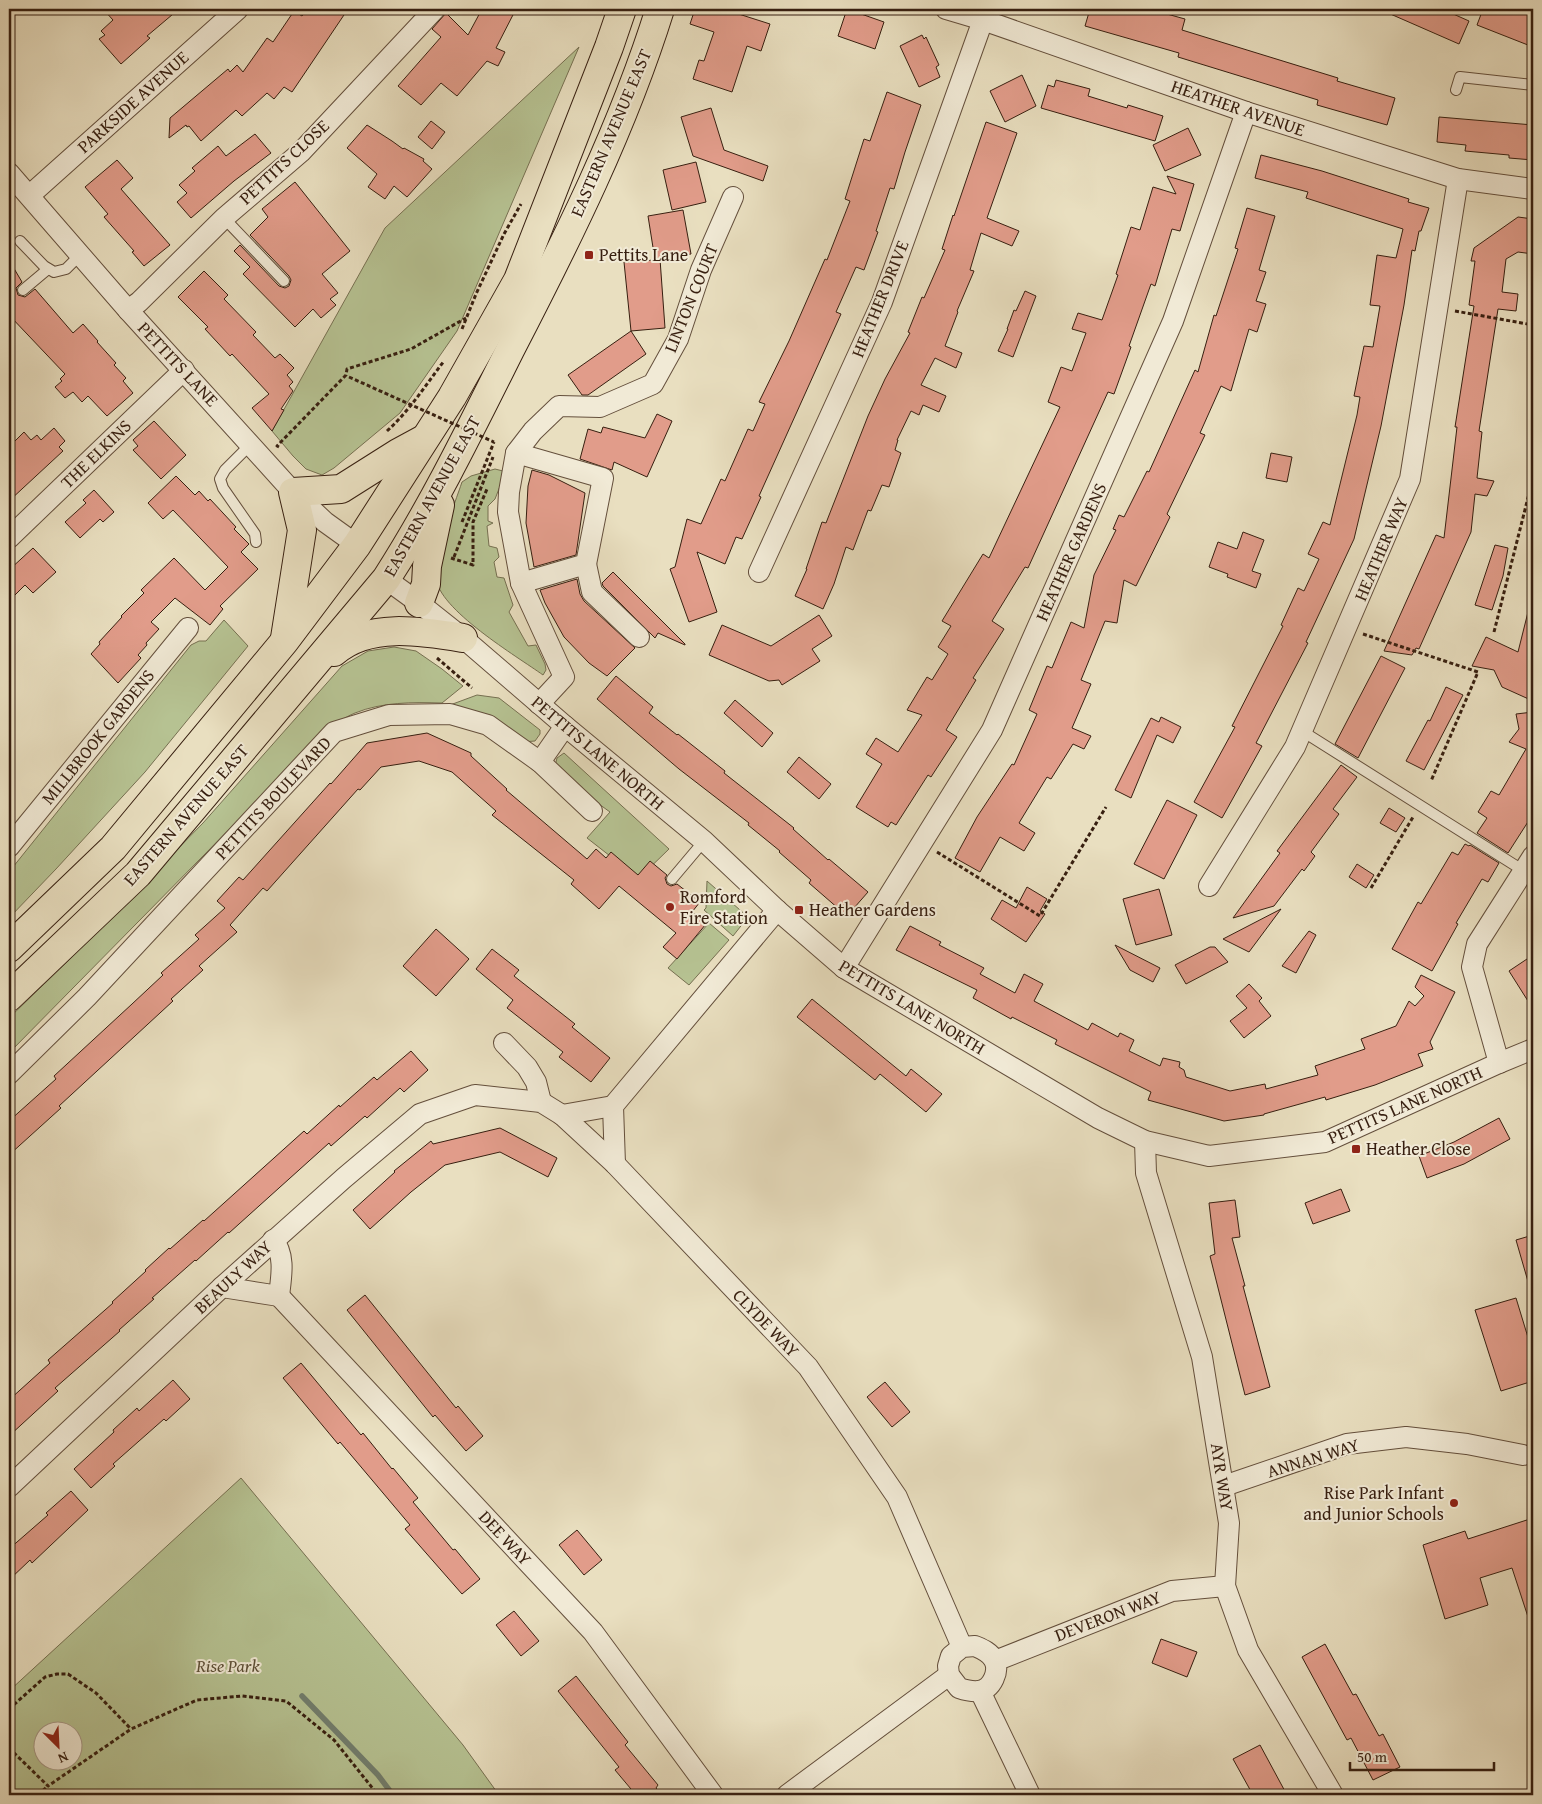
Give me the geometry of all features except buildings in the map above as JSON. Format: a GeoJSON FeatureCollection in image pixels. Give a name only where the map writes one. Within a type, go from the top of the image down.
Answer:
{"type":"FeatureCollection","features":[{"type":"Feature","properties":{"kind":"highway","name":"EASTERN AVENUE EAST"},"geometry":{"type":"LineString","coordinates":[[9,948],[113,848],[284,642],[357,545],[427,437],[518,280],[622,9]]}},
{"type":"Feature","properties":{"kind":"highway","name":"EASTERN AVENUE EAST"},"geometry":{"type":"LineString","coordinates":[[9,997],[138,874],[386,579],[405,550],[446,477],[546,280],[612,138],[644,60],[660,9]]}},
{"type":"Feature","properties":{"kind":"highway"},"geometry":{"type":"LineString","coordinates":[[284,642],[302,530],[293,492],[341,489],[427,437]]}},
{"type":"Feature","properties":{"kind":"highway"},"geometry":{"type":"LineString","coordinates":[[419,603],[426,584],[426,566],[446,477]]}},
{"type":"Feature","properties":{"kind":"highway"},"geometry":{"type":"LineString","coordinates":[[357,545],[386,579]]}},
{"type":"Feature","properties":{"kind":"highway"},"geometry":{"type":"LineString","coordinates":[[303,679],[345,642],[362,636],[423,632],[463,638]]}},
{"type":"Feature","properties":{"kind":"street","name":"PETTITS CLOSE"},"geometry":{"type":"LineString","coordinates":[[128,310],[139,302],[224,218],[300,152],[435,9]]}},
{"type":"Feature","properties":{"kind":"street","name":"HEATHER AVENUE"},"geometry":{"type":"LineString","coordinates":[[946,9],[984,14],[1246,112],[1458,179],[1533,189]]}},
{"type":"Feature","properties":{"kind":"street","name":"PARKSIDE AVENUE"},"geometry":{"type":"LineString","coordinates":[[30,195],[227,12]]}},
{"type":"Feature","properties":{"kind":"street","name":"HEATHER DRIVE"},"geometry":{"type":"LineString","coordinates":[[759,572],[882,302],[984,14]]}},
{"type":"Feature","properties":{"kind":"street","name":"HEATHER GARDENS"},"geometry":{"type":"LineString","coordinates":[[844,968],[992,730],[1173,321],[1246,112]]}},
{"type":"Feature","properties":{"kind":"street","name":"PETTITS LANE"},"geometry":{"type":"LineString","coordinates":[[9,173],[128,310],[293,492],[325,522],[357,545]]}},
{"type":"Feature","properties":{"kind":"street","name":"HEATHER WAY"},"geometry":{"type":"LineString","coordinates":[[1209,886],[1295,747],[1410,479],[1458,179]]}},
{"type":"Feature","properties":{"kind":"street","name":"LINTON COURT"},"geometry":{"type":"LineString","coordinates":[[516,453],[532,432],[559,406],[600,407],[653,384],[678,339],[702,270],[733,197]]}},
{"type":"Feature","properties":{"kind":"street","name":"THE ELKINS"},"geometry":{"type":"LineString","coordinates":[[9,538],[184,370]]}},
{"type":"Feature","properties":{"kind":"street"},"geometry":{"type":"LineString","coordinates":[[539,704],[564,677],[521,583],[508,512],[509,492],[516,453],[603,478],[586,564],[592,592],[639,637]]}},
{"type":"Feature","properties":{"kind":"street"},"geometry":{"type":"LineString","coordinates":[[521,583],[586,564]]}},
{"type":"Feature","properties":{"kind":"street","name":"PETTITS LANE NORTH"},"geometry":{"type":"LineString","coordinates":[[386,579],[463,638],[539,704],[704,841],[777,910],[844,968],[1098,1118],[1145,1141],[1210,1156],[1325,1142],[1533,1049]]}},
{"type":"Feature","properties":{"kind":"street","name":"MILLBROOK GARDENS"},"geometry":{"type":"LineString","coordinates":[[9,847],[188,628]]}},
{"type":"Feature","properties":{"kind":"street","name":"PETTITS BOULEVARD"},"geometry":{"type":"LineString","coordinates":[[9,1074],[87,997],[334,732],[389,715],[450,714],[488,725],[540,762],[592,811]]}},
{"type":"Feature","properties":{"kind":"street"},"geometry":{"type":"LineString","coordinates":[[540,762],[566,726]]}},
{"type":"Feature","properties":{"kind":"street"},"geometry":{"type":"LineString","coordinates":[[1500,1063],[1472,967],[1477,944],[1529,863]]}},
{"type":"Feature","properties":{"kind":"street"},"geometry":{"type":"LineString","coordinates":[[562,1114],[613,1106],[777,910]]}},
{"type":"Feature","properties":{"kind":"street"},"geometry":{"type":"LineString","coordinates":[[504,1043],[527,1067],[536,1082],[541,1102]]}},
{"type":"Feature","properties":{"kind":"street","name":"CLYDE WAY"},"geometry":{"type":"LineString","coordinates":[[475,1095],[541,1102],[562,1114],[615,1164],[808,1367],[897,1497],[962,1647]]}},
{"type":"Feature","properties":{"kind":"street","name":"BEAULY WAY"},"geometry":{"type":"LineString","coordinates":[[9,1487],[222,1287],[420,1114],[475,1095]]}},
{"type":"Feature","properties":{"kind":"street"},"geometry":{"type":"LineString","coordinates":[[613,1106],[615,1164]]}},
{"type":"Feature","properties":{"kind":"street","name":"AYR WAY"},"geometry":{"type":"LineString","coordinates":[[1145,1141],[1146,1173],[1202,1357],[1229,1523],[1225,1586],[1248,1650],[1333,1795]]}},
{"type":"Feature","properties":{"kind":"street"},"geometry":{"type":"LineString","coordinates":[[222,1287],[279,1296],[281,1268],[279,1247],[274,1240]]}},
{"type":"Feature","properties":{"kind":"street","name":"DEE WAY"},"geometry":{"type":"LineString","coordinates":[[279,1296],[593,1632],[713,1795]]}},
{"type":"Feature","properties":{"kind":"street","name":"ANNAN WAY"},"geometry":{"type":"LineString","coordinates":[[1224,1486],[1347,1444],[1406,1437],[1467,1444],[1523,1455]]}},
{"type":"Feature","properties":{"kind":"street","name":"DEVERON WAY"},"geometry":{"type":"LineString","coordinates":[[995,1660],[1172,1591],[1225,1586]]}},
{"type":"Feature","properties":{"kind":"street"},"geometry":{"type":"LineString","coordinates":[[974,1646],[986,1651],[995,1660],[996,1673],[990,1686],[980,1691],[959,1688],[949,1675],[948,1666],[951,1656],[962,1647],[974,1646]]}},
{"type":"Feature","properties":{"kind":"street"},"geometry":{"type":"LineString","coordinates":[[786,1795],[949,1675]]}},
{"type":"Feature","properties":{"kind":"street"},"geometry":{"type":"LineString","coordinates":[[980,1691],[1030,1795]]}},
{"type":"Feature","properties":{"kind":"lane"},"geometry":{"type":"LineString","coordinates":[[1456,90],[1460,77],[1533,85]]}},
{"type":"Feature","properties":{"kind":"lane"},"geometry":{"type":"LineString","coordinates":[[224,218],[284,281]]}},
{"type":"Feature","properties":{"kind":"lane"},"geometry":{"type":"LineString","coordinates":[[20,241],[48,269],[54,272],[66,269],[81,254]]}},
{"type":"Feature","properties":{"kind":"lane"},"geometry":{"type":"LineString","coordinates":[[23,290],[48,269]]}},
{"type":"Feature","properties":{"kind":"lane"},"geometry":{"type":"LineString","coordinates":[[251,444],[225,470],[220,479],[223,488],[255,534],[256,542]]}},
{"type":"Feature","properties":{"kind":"lane"},"geometry":{"type":"LineString","coordinates":[[1302,731],[1420,805],[1529,863]]}},
{"type":"Feature","properties":{"kind":"lane"},"geometry":{"type":"LineString","coordinates":[[672,879],[704,841]]}},
{"type":"Feature","properties":{"kind":"path"},"geometry":{"type":"LineString","coordinates":[[461,332],[504,234],[522,202]]}},
{"type":"Feature","properties":{"kind":"path"},"geometry":{"type":"LineString","coordinates":[[1438,308],[1533,324]]}},
{"type":"Feature","properties":{"kind":"path"},"geometry":{"type":"LineString","coordinates":[[283,452],[277,446],[347,376],[347,369],[411,349],[466,318]]}},
{"type":"Feature","properties":{"kind":"path"},"geometry":{"type":"LineString","coordinates":[[384,434],[398,421],[416,399],[448,354]]}},
{"type":"Feature","properties":{"kind":"path"},"geometry":{"type":"LineString","coordinates":[[347,376],[494,442],[458,531]]}},
{"type":"Feature","properties":{"kind":"path"},"geometry":{"type":"LineString","coordinates":[[453,558],[493,457]]}},
{"type":"Feature","properties":{"kind":"path"},"geometry":{"type":"LineString","coordinates":[[1494,632],[1533,478]]}},
{"type":"Feature","properties":{"kind":"path"},"geometry":{"type":"LineString","coordinates":[[448,557],[473,565],[473,522],[487,490]]}},
{"type":"Feature","properties":{"kind":"path"},"geometry":{"type":"LineString","coordinates":[[1346,628],[1478,672],[1431,781]]}},
{"type":"Feature","properties":{"kind":"path"},"geometry":{"type":"LineString","coordinates":[[1371,888],[1420,805]]}},
{"type":"Feature","properties":{"kind":"path"},"geometry":{"type":"LineString","coordinates":[[922,843],[1040,916],[1106,807]]}},
{"type":"Feature","properties":{"kind":"path"},"geometry":{"type":"LineString","coordinates":[[9,1709],[46,1677],[68,1674],[96,1694],[131,1729]]}},
{"type":"Feature","properties":{"kind":"path"},"geometry":{"type":"LineString","coordinates":[[38,1795],[48,1786],[131,1729],[197,1700],[242,1696],[286,1701],[334,1740],[378,1795]]}},
{"type":"Feature","properties":{"kind":"path"},"geometry":{"type":"LineString","coordinates":[[9,1748],[48,1786]]}},
{"type":"Feature","properties":{"kind":"green space"},"geometry":{"type":"Polygon","coordinates":[[[579,47],[457,331],[400,413],[334,468],[322,475],[306,469],[272,431],[385,228],[579,47]]]}},
{"type":"Feature","properties":{"kind":"green space"},"geometry":{"type":"Polygon","coordinates":[[[495,469],[503,471],[504,476],[495,499],[488,506],[488,521],[493,523],[487,526],[489,546],[497,548],[499,557],[494,562],[497,577],[504,578],[513,605],[509,612],[528,646],[536,645],[545,664],[546,670],[543,675],[498,645],[464,617],[440,590],[436,577],[442,543],[462,482],[471,476],[495,469]]]}},
{"type":"Feature","properties":{"kind":"green space"},"geometry":{"type":"Polygon","coordinates":[[[224,620],[248,646],[145,772],[9,918],[9,872],[191,645],[199,641],[206,641],[224,620]]]}},
{"type":"Feature","properties":{"kind":"green space"},"geometry":{"type":"Polygon","coordinates":[[[394,647],[416,651],[463,686],[442,703],[409,703],[365,709],[331,726],[9,1053],[9,1018],[72,957],[203,823],[342,666],[368,651],[394,647]]]}},
{"type":"Feature","properties":{"kind":"green space"},"geometry":{"type":"Polygon","coordinates":[[[477,695],[499,698],[540,730],[540,734],[535,741],[522,742],[450,705],[477,695]]]}},
{"type":"Feature","properties":{"kind":"green space"},"geometry":{"type":"Polygon","coordinates":[[[564,753],[669,849],[634,883],[628,870],[587,838],[610,812],[560,776],[555,766],[557,758],[564,753]]]}},
{"type":"Feature","properties":{"kind":"green space"},"geometry":{"type":"Polygon","coordinates":[[[707,881],[748,917],[733,936],[704,910],[706,908],[707,881]]]}},
{"type":"Feature","properties":{"kind":"green space"},"geometry":{"type":"Polygon","coordinates":[[[709,923],[729,940],[689,985],[668,968],[709,923]]]}},
{"type":"Feature","properties":{"kind":"green space","name":"Rise Park"},"geometry":{"type":"Polygon","coordinates":[[[241,1478],[463,1745],[499,1795],[9,1795],[9,1691],[241,1478]]]}},
{"type":"Feature","properties":{"kind":"waterway"},"geometry":{"type":"LineString","coordinates":[[302,1696],[378,1775],[393,1795]]}},
{"type":"Feature","properties":{"kind":"place","name":"Pettits Lane"},"geometry":{"type":"Point","coordinates":[589,255]}},
{"type":"Feature","properties":{"kind":"place","name":"Romford Fire Station"},"geometry":{"type":"Point","coordinates":[670,907]}},
{"type":"Feature","properties":{"kind":"place","name":"Heather Gardens"},"geometry":{"type":"Point","coordinates":[799,910]}},
{"type":"Feature","properties":{"kind":"place","name":"Heather Close"},"geometry":{"type":"Point","coordinates":[1356,1149]}},
{"type":"Feature","properties":{"kind":"place","name":"Rise Park Infant and Junior Schools"},"geometry":{"type":"Point","coordinates":[1454,1503]}}]}
